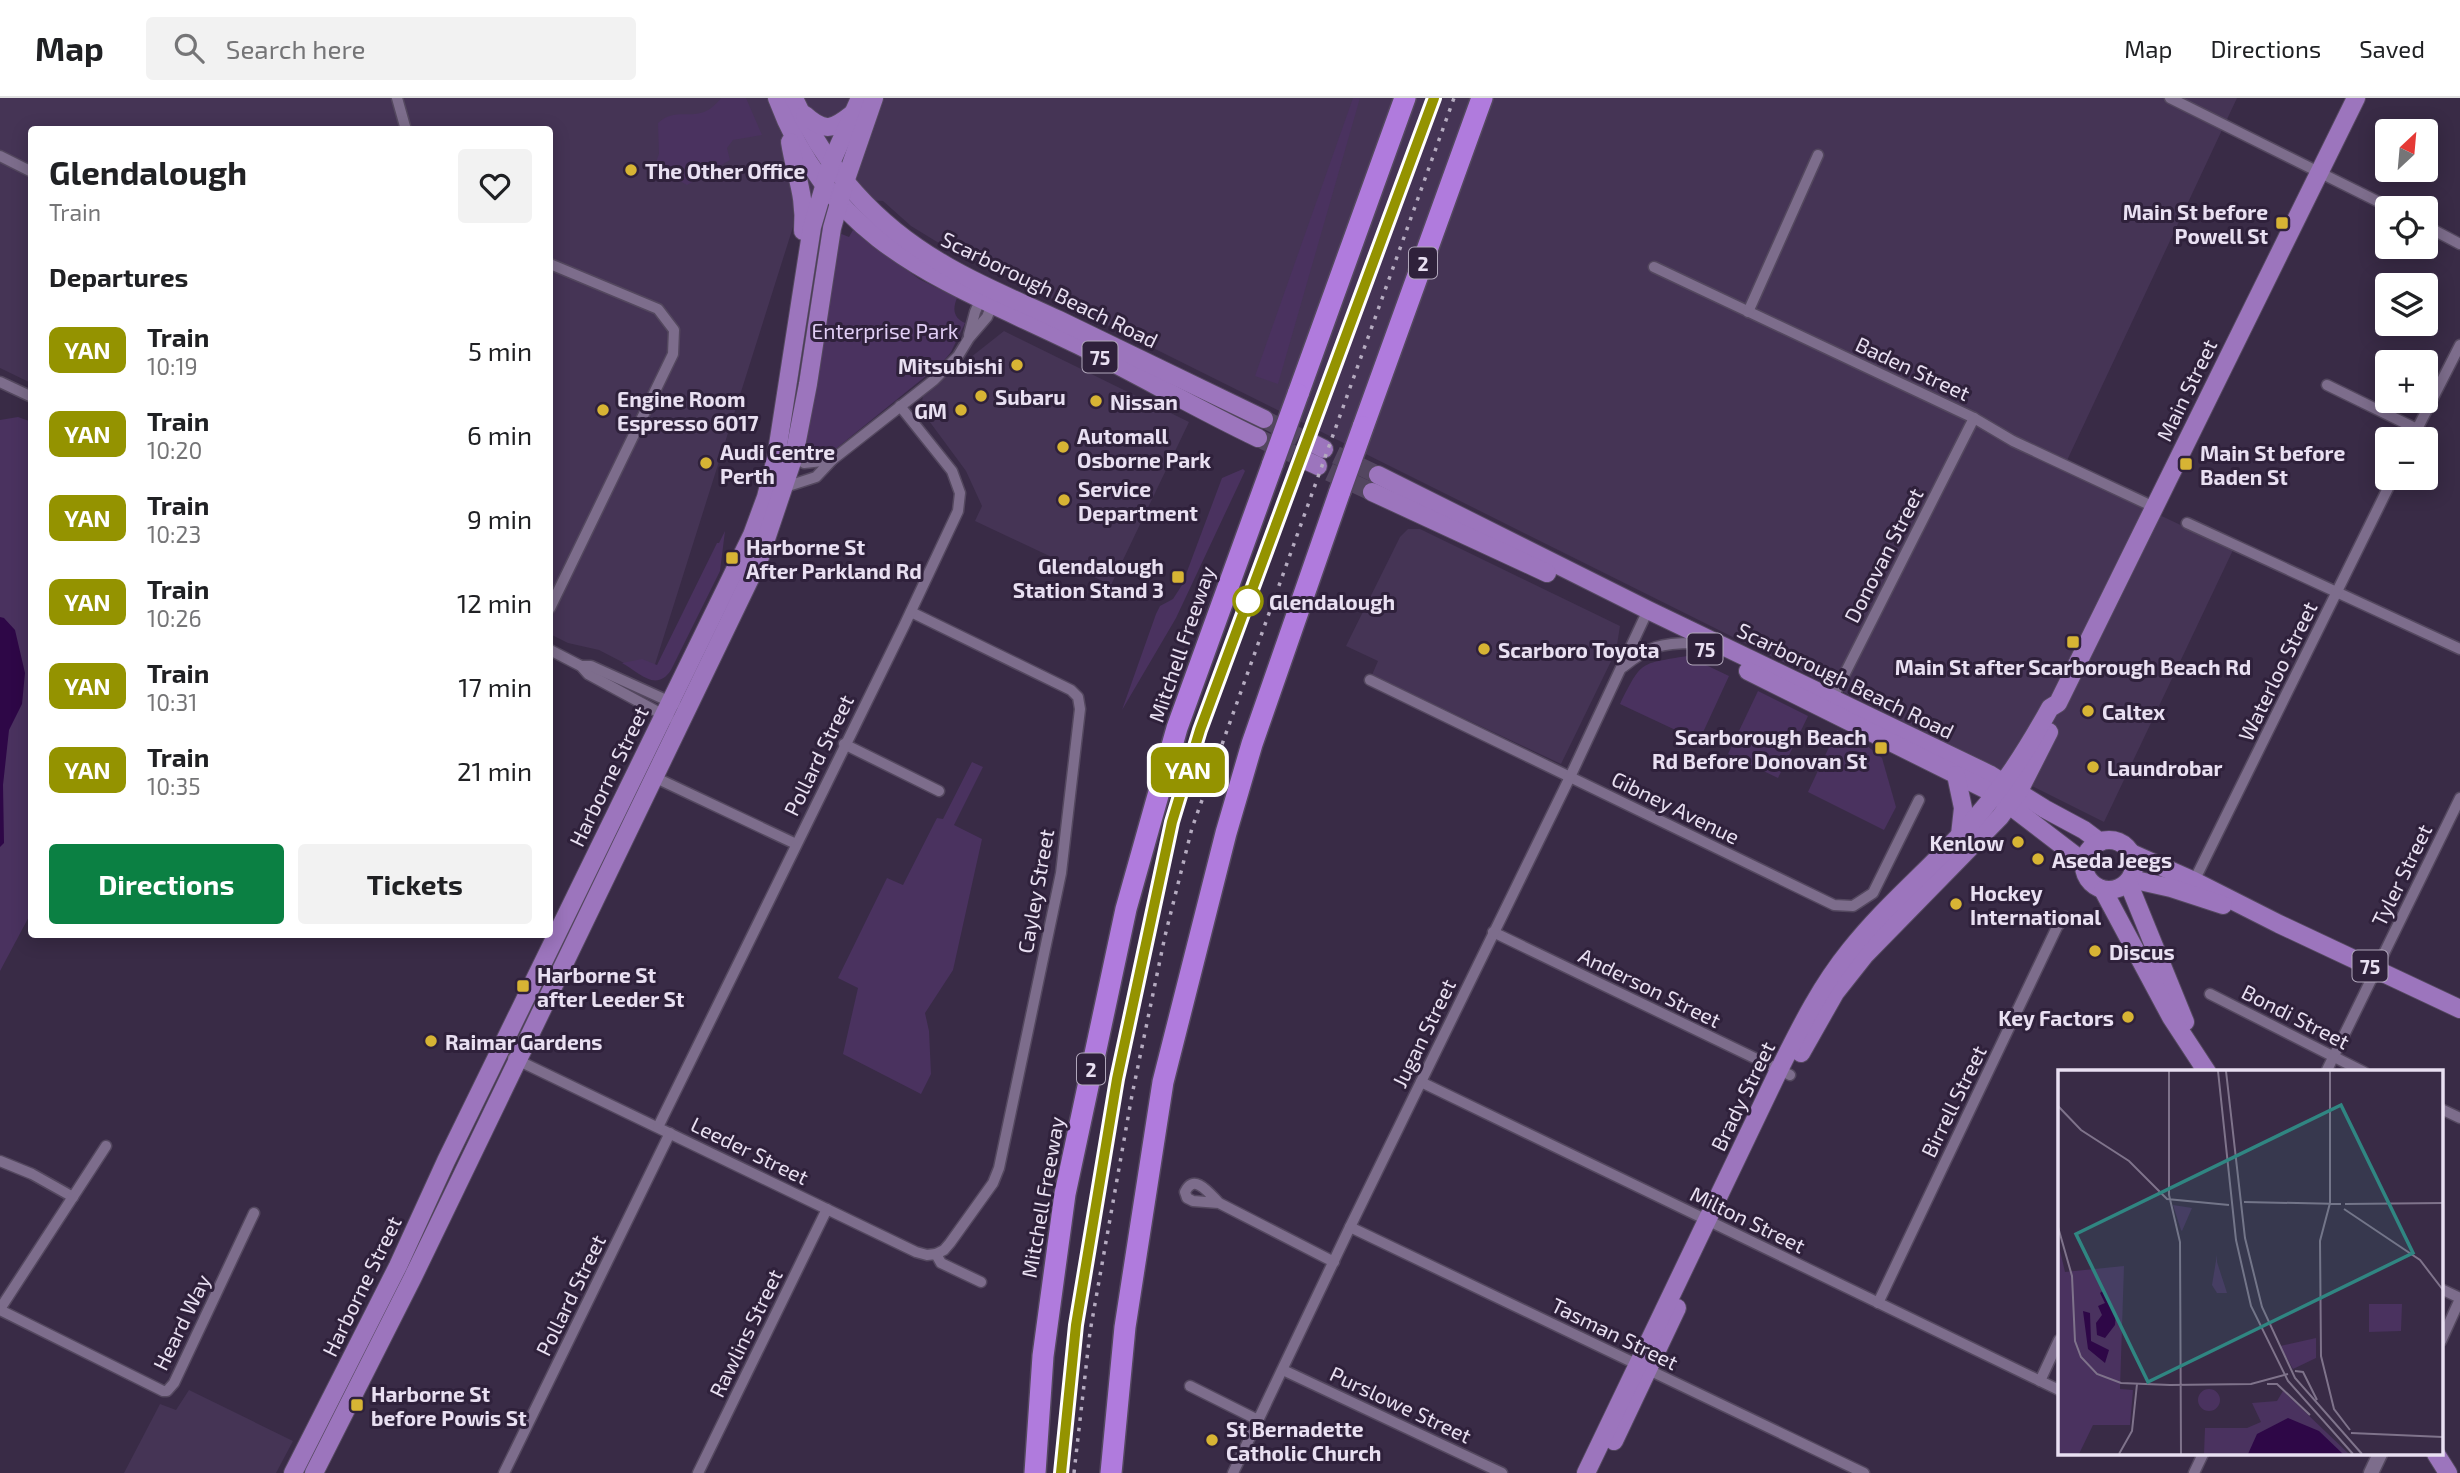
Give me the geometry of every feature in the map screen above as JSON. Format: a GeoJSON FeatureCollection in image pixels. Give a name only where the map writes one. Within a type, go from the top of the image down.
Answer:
{"type":"FeatureCollection","features":[{"type":"Feature","properties":{"kind":"highway","name":"Mitchell Freeway"},"geometry":{"type":"LineString","coordinates":[[1035,1473],[1043,1356],[1065,1194],[1126,909],[1177,728],[1405,98]]}},
{"type":"Feature","properties":{"kind":"highway","name":"2"},"geometry":{"type":"LineString","coordinates":[[1111,1473],[1125,1327],[1166,1070],[1200,931],[1237,795],[1278,668],[1482,98]]}},
{"type":"Feature","properties":{"kind":"main road","name":"Scarborough Beach Road"},"geometry":{"type":"LineString","coordinates":[[777,98],[788,127],[823,184],[851,217],[900,256],[947,284],[989,295],[1265,419]]}},
{"type":"Feature","properties":{"kind":"main road","name":"Harborne Street"},"geometry":{"type":"LineString","coordinates":[[314,1473],[465,1170],[759,560],[794,456],[829,246],[845,182],[874,98]]}},
{"type":"Feature","properties":{"kind":"main road","name":"Main Street"},"geometry":{"type":"LineString","coordinates":[[2007,793],[2050,708],[2058,703],[2356,98]]}},
{"type":"Feature","properties":{"kind":"main road","name":"Scarborough Beach Road"},"geometry":{"type":"LineString","coordinates":[[797,105],[845,182],[877,217],[911,243],[989,295],[1081,347],[1258,438]]}},
{"type":"Feature","properties":{"kind":"main road"},"geometry":{"type":"LineString","coordinates":[[797,105],[814,123],[828,128],[836,126],[856,106]]}},
{"type":"Feature","properties":{"kind":"main road","name":"Harborne Street"},"geometry":{"type":"LineString","coordinates":[[293,1473],[398,1266],[499,1051],[752,535],[776,458],[808,255],[823,184],[856,106]]}},
{"type":"Feature","properties":{"kind":"main road"},"geometry":{"type":"LineString","coordinates":[[788,127],[792,154],[801,182],[805,214],[803,240],[808,255]]}},
{"type":"Feature","properties":{"kind":"main road","name":"Scarborough Beach Road"},"geometry":{"type":"LineString","coordinates":[[1375,484],[1830,704],[2007,793],[2085,863]]}},
{"type":"Feature","properties":{"kind":"main road","name":"Scarborough Beach Road"},"geometry":{"type":"LineString","coordinates":[[1646,615],[1694,643],[1830,704],[1955,775],[2045,809],[2100,842]]}},
{"type":"Feature","properties":{"kind":"main road","name":"Main Street"},"geometry":{"type":"LineString","coordinates":[[2007,793],[2030,771],[2059,711],[2058,703]]}},
{"type":"Feature","properties":{"kind":"main road"},"geometry":{"type":"LineString","coordinates":[[2030,771],[2045,809]]}},
{"type":"Feature","properties":{"kind":"main road"},"geometry":{"type":"LineString","coordinates":[[1955,775],[1963,808],[1960,835]]}},
{"type":"Feature","properties":{"kind":"main road","name":"Brady Street"},"geometry":{"type":"LineString","coordinates":[[1586,1473],[1642,1368],[1712,1223],[1784,1073],[1807,1015],[1849,951],[1873,923],[1960,835],[2007,793]]}},
{"type":"Feature","properties":{"kind":"main road","name":"Brady Street"},"geometry":{"type":"LineString","coordinates":[[1784,1073],[1835,993],[1860,961],[1893,925],[1979,842],[2007,793]]}},
{"type":"Feature","properties":{"kind":"main road"},"geometry":{"type":"LineString","coordinates":[[2103,890],[2116,889],[2129,881],[2134,866],[2131,853],[2118,842],[2100,842],[2090,850],[2085,863],[2089,880],[2103,890],[2200,1070]]}},
{"type":"Feature","properties":{"kind":"main road"},"geometry":{"type":"LineString","coordinates":[[597,851],[616,860]]}},
{"type":"Feature","properties":{"kind":"main road","name":"75"},"geometry":{"type":"LineString","coordinates":[[2131,853],[2460,1009]]}},
{"type":"Feature","properties":{"kind":"main road"},"geometry":{"type":"LineString","coordinates":[[2129,881],[2200,1070]]}},
{"type":"Feature","properties":{"kind":"main road","name":"75"},"geometry":{"type":"LineString","coordinates":[[2129,881],[2171,888],[2279,924]]}},
{"type":"Feature","properties":{"kind":"main road"},"geometry":{"type":"LineString","coordinates":[[446,1161],[465,1170]]}},
{"type":"Feature","properties":{"kind":"main road","name":"Brady Street"},"geometry":{"type":"LineString","coordinates":[[1599,1473],[1642,1368]]}},
{"type":"Feature","properties":{"kind":"main road"},"geometry":{"type":"LineString","coordinates":[[2438,1456],[2448,1473]]}},
{"type":"Feature","properties":{"kind":"street"},"geometry":{"type":"LineString","coordinates":[[397,98],[405,126]]}},
{"type":"Feature","properties":{"kind":"street"},"geometry":{"type":"LineString","coordinates":[[2169,98],[2375,200]]}},
{"type":"Feature","properties":{"kind":"street"},"geometry":{"type":"LineString","coordinates":[[1748,312],[1818,155]]}},
{"type":"Feature","properties":{"kind":"street"},"geometry":{"type":"LineString","coordinates":[[0,156],[28,170]]}},
{"type":"Feature","properties":{"kind":"street"},"geometry":{"type":"LineString","coordinates":[[2438,232],[2460,244]]}},
{"type":"Feature","properties":{"kind":"street"},"geometry":{"type":"LineString","coordinates":[[553,265],[658,309],[674,330],[673,354],[553,602]]}},
{"type":"Feature","properties":{"kind":"street","name":"Baden Street"},"geometry":{"type":"LineString","coordinates":[[1654,267],[1974,418],[2013,441],[2154,507]]}},
{"type":"Feature","properties":{"kind":"street"},"geometry":{"type":"LineString","coordinates":[[785,486],[816,477],[832,460],[947,368],[987,317],[989,295]]}},
{"type":"Feature","properties":{"kind":"street"},"geometry":{"type":"LineString","coordinates":[[2419,427],[2460,345]]}},
{"type":"Feature","properties":{"kind":"street"},"geometry":{"type":"LineString","coordinates":[[0,382],[28,395]]}},
{"type":"Feature","properties":{"kind":"street"},"geometry":{"type":"LineString","coordinates":[[2327,385],[2402,427]]}},
{"type":"Feature","properties":{"kind":"street","name":"Pollard Street"},"geometry":{"type":"LineString","coordinates":[[658,1127],[954,520],[960,493],[952,471],[900,406]]}},
{"type":"Feature","properties":{"kind":"street","name":"Donovan Street"},"geometry":{"type":"LineString","coordinates":[[1830,704],[1974,418]]}},
{"type":"Feature","properties":{"kind":"street"},"geometry":{"type":"LineString","coordinates":[[794,456],[804,464],[832,460]]}},
{"type":"Feature","properties":{"kind":"street","name":"Waterloo Street"},"geometry":{"type":"LineString","coordinates":[[2194,881],[2387,490]]}},
{"type":"Feature","properties":{"kind":"street"},"geometry":{"type":"LineString","coordinates":[[2187,523],[2460,649]]}},
{"type":"Feature","properties":{"kind":"street","name":"Cayley Street"},"geometry":{"type":"LineString","coordinates":[[911,612],[1071,690],[1077,697],[1080,709],[1060,873],[999,1168],[993,1183],[950,1243],[936,1254]]}},
{"type":"Feature","properties":{"kind":"street","name":"Jugan Street"},"geometry":{"type":"LineString","coordinates":[[1233,1473],[1646,615]]}},
{"type":"Feature","properties":{"kind":"street"},"geometry":{"type":"LineString","coordinates":[[1619,670],[1653,647],[1694,643]]}},
{"type":"Feature","properties":{"kind":"street"},"geometry":{"type":"LineString","coordinates":[[553,652],[581,666],[588,674],[684,717]]}},
{"type":"Feature","properties":{"kind":"street","name":"Gibney Avenue"},"geometry":{"type":"LineString","coordinates":[[1370,680],[1834,905],[1853,906],[1873,893],[1919,800]]}},
{"type":"Feature","properties":{"kind":"street"},"geometry":{"type":"LineString","coordinates":[[844,744],[939,791]]}},
{"type":"Feature","properties":{"kind":"street"},"geometry":{"type":"LineString","coordinates":[[654,777],[796,844]]}},
{"type":"Feature","properties":{"kind":"street","name":"Tyler Street"},"geometry":{"type":"LineString","coordinates":[[2327,1070],[2455,823],[2460,798]]}},
{"type":"Feature","properties":{"kind":"street","name":"Birrell Street"},"geometry":{"type":"LineString","coordinates":[[1878,1303],[2057,927],[2065,917]]}},
{"type":"Feature","properties":{"kind":"street","name":"Anderson Street"},"geometry":{"type":"LineString","coordinates":[[1493,932],[1784,1073]]}},
{"type":"Feature","properties":{"kind":"street","name":"Bondi Street"},"geometry":{"type":"LineString","coordinates":[[2210,994],[2360,1070]]}},
{"type":"Feature","properties":{"kind":"street","name":"Leeder Street"},"geometry":{"type":"LineString","coordinates":[[499,1051],[916,1252],[936,1254],[942,1263],[981,1282]]}},
{"type":"Feature","properties":{"kind":"street","name":"Milton Street"},"geometry":{"type":"LineString","coordinates":[[1421,1082],[2058,1390]]}},
{"type":"Feature","properties":{"kind":"street"},"geometry":{"type":"LineString","coordinates":[[2442,1109],[2460,1118]]}},
{"type":"Feature","properties":{"kind":"street","name":"Pollard Street"},"geometry":{"type":"LineString","coordinates":[[504,1473],[670,1133]]}},
{"type":"Feature","properties":{"kind":"street"},"geometry":{"type":"LineString","coordinates":[[0,1309],[106,1146]]}},
{"type":"Feature","properties":{"kind":"street"},"geometry":{"type":"LineString","coordinates":[[0,1161],[32,1174],[73,1198]]}},
{"type":"Feature","properties":{"kind":"street"},"geometry":{"type":"LineString","coordinates":[[1219,1203],[1334,1262]]}},
{"type":"Feature","properties":{"kind":"street","name":"Rawlins Street"},"geometry":{"type":"LineString","coordinates":[[698,1473],[827,1209]]}},
{"type":"Feature","properties":{"kind":"street","name":"Heard Way"},"geometry":{"type":"LineString","coordinates":[[0,1309],[167,1391],[174,1383],[254,1213]]}},
{"type":"Feature","properties":{"kind":"street","name":"Tasman Street"},"geometry":{"type":"LineString","coordinates":[[1350,1227],[1864,1473]]}},
{"type":"Feature","properties":{"kind":"street"},"geometry":{"type":"LineString","coordinates":[[2442,1289],[2460,1298],[2442,1338]]}},
{"type":"Feature","properties":{"kind":"street"},"geometry":{"type":"LineString","coordinates":[[2039,1381],[2058,1342]]}},
{"type":"Feature","properties":{"kind":"street","name":"Purslowe Street"},"geometry":{"type":"LineString","coordinates":[[1283,1370],[1502,1473]]}},
{"type":"Feature","properties":{"kind":"street"},"geometry":{"type":"LineString","coordinates":[[1190,1386],[1258,1420]]}},
{"type":"Feature","properties":{"kind":"street"},"geometry":{"type":"LineString","coordinates":[[2371,1473],[2379,1456]]}},
{"type":"Feature","properties":{"kind":"shaded area"},"geometry":{"type":"Polygon","coordinates":[[[0,98],[2237,98],[2063,469],[2233,550],[2104,822],[947,248],[911,226],[883,201],[793,195],[793,227],[651,677],[599,650],[568,643],[553,636],[553,126],[28,126],[28,382],[0,368],[0,98]]]}},
{"type":"Feature","properties":{"kind":"shaded area","name":"Automall Osborne Park"},"geometry":{"type":"Polygon","coordinates":[[[1004,331],[1189,422],[1111,585],[975,521],[982,506],[966,471],[921,410],[923,395],[1004,331]]]}},
{"type":"Feature","properties":{"kind":"shaded area","name":"Scarboro Toyota"},"geometry":{"type":"Polygon","coordinates":[[[1408,529],[1420,529],[1620,626],[1616,651],[1561,764],[1372,675],[1378,661],[1346,646],[1400,537],[1408,529]]]}},
{"type":"Feature","properties":{"kind":"shaded area"},"geometry":{"type":"Polygon","coordinates":[[[0,617],[15,630],[25,673],[22,704],[9,730],[3,785],[4,843],[0,847],[0,617]]]}},
{"type":"Feature","properties":{"kind":"shaded area"},"geometry":{"type":"Polygon","coordinates":[[[189,1390],[293,1441],[276,1473],[124,1473],[160,1404],[176,1410],[189,1390]]]}},
{"type":"Feature","properties":{"kind":"green space"},"geometry":{"type":"Polygon","coordinates":[[[721,98],[746,98],[762,135],[733,140],[727,148],[730,160],[687,185],[649,164],[656,162],[659,154],[658,123],[673,115],[704,112],[721,98]]]}},
{"type":"Feature","properties":{"kind":"green space"},"geometry":{"type":"Polygon","coordinates":[[[1353,98],[1360,98],[1278,384],[1255,376],[1353,98]]]}},
{"type":"Feature","properties":{"kind":"green space","name":"Enterprise Park"},"geometry":{"type":"Polygon","coordinates":[[[853,230],[919,279],[957,298],[955,313],[958,319],[965,323],[951,352],[942,363],[833,451],[811,461],[803,457],[802,451],[839,233],[849,237],[853,230]]]}},
{"type":"Feature","properties":{"kind":"green space"},"geometry":{"type":"Polygon","coordinates":[[[18,417],[28,421],[28,918],[0,971],[0,420],[18,417]]]}},
{"type":"Feature","properties":{"kind":"green space"},"geometry":{"type":"Polygon","coordinates":[[[1243,469],[1245,471],[1176,618],[1122,710],[1156,614],[1160,606],[1173,599],[1182,585],[1222,478],[1243,469]]]}},
{"type":"Feature","properties":{"kind":"green space"},"geometry":{"type":"Polygon","coordinates":[[[725,531],[720,571],[671,670],[665,677],[653,680],[622,663],[642,659],[657,665],[725,531]]]}},
{"type":"Feature","properties":{"kind":"green space"},"geometry":{"type":"Polygon","coordinates":[[[1687,656],[1729,676],[1699,741],[1620,704],[1633,679],[1644,666],[1687,656]]]}},
{"type":"Feature","properties":{"kind":"green space"},"geometry":{"type":"Polygon","coordinates":[[[1758,691],[1808,716],[1778,778],[1728,754],[1758,691]]]}},
{"type":"Feature","properties":{"kind":"green space"},"geometry":{"type":"Polygon","coordinates":[[[1837,730],[1866,745],[1882,758],[1896,807],[1884,830],[1808,792],[1837,730]]]}},
{"type":"Feature","properties":{"kind":"green space"},"geometry":{"type":"Polygon","coordinates":[[[972,762],[983,767],[954,825],[982,839],[953,970],[925,1013],[929,1031],[931,1074],[921,1094],[843,1054],[858,988],[838,978],[887,878],[903,885],[937,818],[943,819],[972,762]]]}},
{"type":"Feature","properties":{"kind":"tunnel"},"geometry":{"type":"LineString","coordinates":[[1264,419],[1299,437]]}},
{"type":"Feature","properties":{"kind":"tunnel"},"geometry":{"type":"LineString","coordinates":[[1258,438],[1293,454]]}},
{"type":"Feature","properties":{"kind":"tunnel"},"geometry":{"type":"LineString","coordinates":[[1336,455],[1378,475]]}},
{"type":"Feature","properties":{"kind":"tunnel"},"geometry":{"type":"LineString","coordinates":[[1329,472],[1372,492]]}},
{"type":"Feature","properties":{"kind":"railway"},"geometry":{"type":"LineString","coordinates":[[1061,1473],[1076,1325],[1117,1079],[1172,823],[1200,730],[1434,98]]}},
{"type":"Feature","properties":{"kind":"railway"},"geometry":{"type":"LineString","coordinates":[[1074,1473],[1090,1332],[1132,1095],[1165,936],[1192,828],[1454,98]]}},
{"type":"Feature","properties":{"kind":"train","name":"YAN"},"geometry":{"type":"LineString","coordinates":[[1061,1473],[1076,1325],[1117,1079],[1172,822],[1200,730],[1434,98]]}},
{"type":"Feature","properties":{"kind":"place","name":"The Other Office"},"geometry":{"type":"Point","coordinates":[631,170]}},
{"type":"Feature","properties":{"kind":"place","name":"Main St before Powell St"},"geometry":{"type":"Point","coordinates":[2282,223]}},
{"type":"Feature","properties":{"kind":"place","name":"Mitsubishi"},"geometry":{"type":"Point","coordinates":[1017,365]}},
{"type":"Feature","properties":{"kind":"place","name":"Subaru"},"geometry":{"type":"Point","coordinates":[981,396]}},
{"type":"Feature","properties":{"kind":"place","name":"Nissan"},"geometry":{"type":"Point","coordinates":[1096,401]}},
{"type":"Feature","properties":{"kind":"place","name":"Engine Room Espresso 6017"},"geometry":{"type":"Point","coordinates":[603,410]}},
{"type":"Feature","properties":{"kind":"place","name":"GM"},"geometry":{"type":"Point","coordinates":[961,410]}},
{"type":"Feature","properties":{"kind":"place","name":"Automall Osborne Park"},"geometry":{"type":"Point","coordinates":[1063,447]}},
{"type":"Feature","properties":{"kind":"place","name":"Audi Centre Perth"},"geometry":{"type":"Point","coordinates":[706,463]}},
{"type":"Feature","properties":{"kind":"place","name":"Main St before Baden St"},"geometry":{"type":"Point","coordinates":[2186,464]}},
{"type":"Feature","properties":{"kind":"place","name":"Service Department"},"geometry":{"type":"Point","coordinates":[1064,500]}},
{"type":"Feature","properties":{"kind":"place","name":"Harborne St After Parkland Rd"},"geometry":{"type":"Point","coordinates":[732,558]}},
{"type":"Feature","properties":{"kind":"place","name":"Glendalough Station Stand 3"},"geometry":{"type":"Point","coordinates":[1178,577]}},
{"type":"Feature","properties":{"kind":"place","name":"Glendalough"},"geometry":{"type":"Point","coordinates":[1248,601]}},
{"type":"Feature","properties":{"kind":"place","name":"Main St after Scarborough Beach Rd"},"geometry":{"type":"Point","coordinates":[2073,642]}},
{"type":"Feature","properties":{"kind":"place","name":"Scarboro Toyota"},"geometry":{"type":"Point","coordinates":[1484,649]}},
{"type":"Feature","properties":{"kind":"place","name":"Caltex"},"geometry":{"type":"Point","coordinates":[2088,711]}},
{"type":"Feature","properties":{"kind":"place","name":"Scarborough Beach Rd Before Donovan St"},"geometry":{"type":"Point","coordinates":[1881,748]}},
{"type":"Feature","properties":{"kind":"place","name":"Laundrobar"},"geometry":{"type":"Point","coordinates":[2093,767]}},
{"type":"Feature","properties":{"kind":"place","name":"Kenlow"},"geometry":{"type":"Point","coordinates":[2018,842]}},
{"type":"Feature","properties":{"kind":"place","name":"Aseda Jeegs"},"geometry":{"type":"Point","coordinates":[2038,859]}},
{"type":"Feature","properties":{"kind":"place","name":"Hockey International"},"geometry":{"type":"Point","coordinates":[1956,904]}},
{"type":"Feature","properties":{"kind":"place","name":"Discus"},"geometry":{"type":"Point","coordinates":[2095,951]}},
{"type":"Feature","properties":{"kind":"place","name":"Harborne St after Leeder St"},"geometry":{"type":"Point","coordinates":[523,986]}},
{"type":"Feature","properties":{"kind":"place","name":"Key Factors"},"geometry":{"type":"Point","coordinates":[2128,1017]}},
{"type":"Feature","properties":{"kind":"place","name":"Raimar Gardens"},"geometry":{"type":"Point","coordinates":[431,1041]}},
{"type":"Feature","properties":{"kind":"place","name":"Harborne St before Powis St"},"geometry":{"type":"Point","coordinates":[357,1405]}},
{"type":"Feature","properties":{"kind":"place","name":"St Bernadette Catholic Church"},"geometry":{"type":"Point","coordinates":[1212,1440]}}]}
